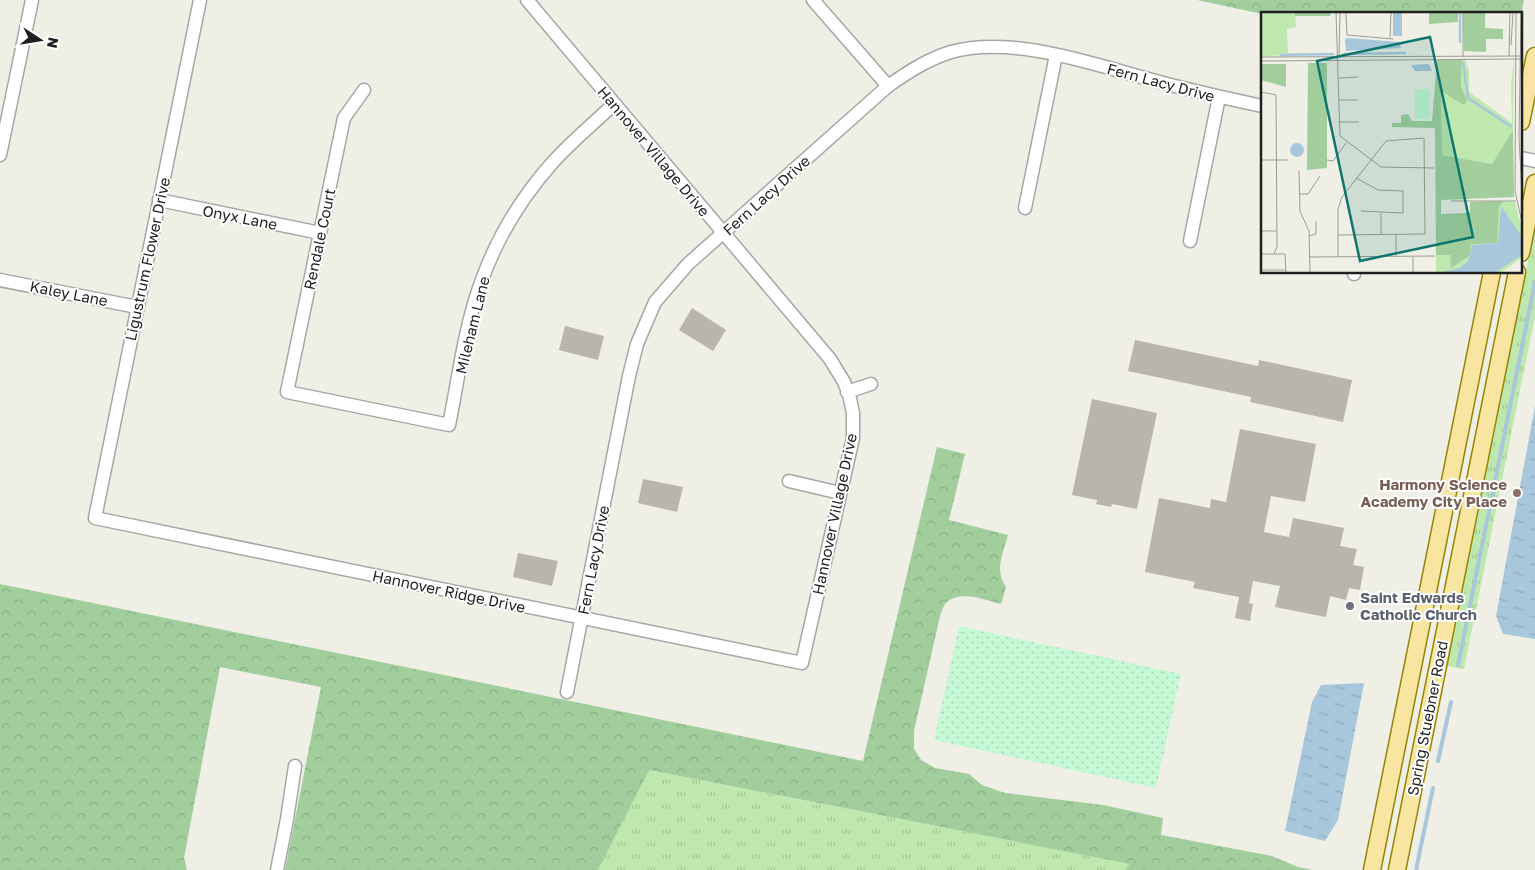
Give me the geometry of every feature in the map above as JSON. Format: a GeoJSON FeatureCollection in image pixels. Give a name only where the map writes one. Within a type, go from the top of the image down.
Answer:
{"type":"FeatureCollection","features":[{"type":"Feature","properties":{"kind":"main road"},"geometry":{"type":"LineString","coordinates":[[1522,117],[1535,56]]}},
{"type":"Feature","properties":{"kind":"main road"},"geometry":{"type":"LineString","coordinates":[[1522,248],[1535,183]]}},
{"type":"Feature","properties":{"kind":"main road","name":"Spring Stuebner Road"},"geometry":{"type":"LineString","coordinates":[[1372,870],[1492,274]]}},
{"type":"Feature","properties":{"kind":"main road","name":"Spring Stuebner Road"},"geometry":{"type":"LineString","coordinates":[[1397,870],[1517,274]]}},
{"type":"Feature","properties":{"kind":"main road"},"geometry":{"type":"LineString","coordinates":[[1473,374],[1496,378]]}},
{"type":"Feature","properties":{"kind":"main road"},"geometry":{"type":"LineString","coordinates":[[1412,669],[1436,674]]}},
{"type":"Feature","properties":{"kind":"street"},"geometry":{"type":"LineString","coordinates":[[0,155],[32,0]]}},
{"type":"Feature","properties":{"kind":"street","name":"Ligustrum Flower Drive"},"geometry":{"type":"LineString","coordinates":[[95,518],[200,0]]}},
{"type":"Feature","properties":{"kind":"street","name":"Hannover Village Drive"},"geometry":{"type":"LineString","coordinates":[[527,0],[830,359],[838,370],[848,392],[853,413],[852,438],[802,663]]}},
{"type":"Feature","properties":{"kind":"street"},"geometry":{"type":"LineString","coordinates":[[813,0],[888,86]]}},
{"type":"Feature","properties":{"kind":"street","name":"Fern Lacy Drive"},"geometry":{"type":"LineString","coordinates":[[567,692],[629,376],[637,344],[655,302],[688,264],[888,86],[906,73],[930,60],[952,52],[983,48],[1020,48],[1056,55],[1219,97],[1261,106]]}},
{"type":"Feature","properties":{"kind":"street"},"geometry":{"type":"LineString","coordinates":[[1025,208],[1056,55]]}},
{"type":"Feature","properties":{"kind":"street","name":"Rendale Court"},"geometry":{"type":"LineString","coordinates":[[287,392],[344,118],[364,90]]}},
{"type":"Feature","properties":{"kind":"street"},"geometry":{"type":"LineString","coordinates":[[1190,241],[1219,97]]}},
{"type":"Feature","properties":{"kind":"street","name":"Mileham Lane"},"geometry":{"type":"LineString","coordinates":[[287,392],[449,426],[478,289],[496,246],[517,207],[538,180],[555,160],[614,104]]}},
{"type":"Feature","properties":{"kind":"street"},"geometry":{"type":"LineString","coordinates":[[1522,158],[1535,161]]}},
{"type":"Feature","properties":{"kind":"street","name":"Onyx Lane"},"geometry":{"type":"LineString","coordinates":[[159,200],[320,233]]}},
{"type":"Feature","properties":{"kind":"street","name":"Kaley Lane"},"geometry":{"type":"LineString","coordinates":[[0,280],[138,307]]}},
{"type":"Feature","properties":{"kind":"street"},"geometry":{"type":"LineString","coordinates":[[848,392],[871,384]]}},
{"type":"Feature","properties":{"kind":"street"},"geometry":{"type":"LineString","coordinates":[[789,481],[840,493]]}},
{"type":"Feature","properties":{"kind":"street","name":"Hannover Ridge Drive"},"geometry":{"type":"LineString","coordinates":[[95,518],[802,663]]}},
{"type":"Feature","properties":{"kind":"street"},"geometry":{"type":"LineString","coordinates":[[277,870],[288,819],[295,766]]}},
{"type":"Feature","properties":{"kind":"green space"},"geometry":{"type":"Polygon","coordinates":[[[1197,0],[1524,0],[1522,12],[1261,12],[1261,14],[1197,0]]]}},
{"type":"Feature","properties":{"kind":"green space"},"geometry":{"type":"Polygon","coordinates":[[[1535,226],[1535,316],[1464,669],[1447,666],[1535,226]]]}},
{"type":"Feature","properties":{"kind":"green space"},"geometry":{"type":"Polygon","coordinates":[[[937,447],[965,454],[949,520],[1008,535],[1000,568],[1002,581],[1006,587],[1001,604],[966,596],[953,598],[944,606],[940,616],[914,731],[914,749],[921,760],[935,768],[969,774],[982,785],[1005,793],[1103,805],[1163,818],[1161,835],[1272,856],[1298,867],[1313,870],[1125,870],[1130,864],[649,770],[598,870],[285,870],[321,687],[220,667],[184,858],[187,870],[0,870],[0,584],[863,761],[937,447]]]}},
{"type":"Feature","properties":{"kind":"green space"},"geometry":{"type":"Polygon","coordinates":[[[959,626],[1181,674],[1156,788],[934,740],[959,626]]]}},
{"type":"Feature","properties":{"kind":"green space"},"geometry":{"type":"Polygon","coordinates":[[[648,770],[1131,864],[1125,870],[598,870],[648,770]]]}},
{"type":"Feature","properties":{"kind":"water"},"geometry":{"type":"Polygon","coordinates":[[[1535,406],[1535,639],[1503,634],[1496,616],[1535,406]]]}},
{"type":"Feature","properties":{"kind":"water"},"geometry":{"type":"Polygon","coordinates":[[[1364,683],[1338,820],[1325,841],[1285,831],[1312,702],[1321,685],[1364,683]]]}},
{"type":"Feature","properties":{"kind":"building"},"geometry":{"type":"Polygon","coordinates":[[[692,308],[726,330],[713,351],[679,330],[692,308]]]}},
{"type":"Feature","properties":{"kind":"building"},"geometry":{"type":"Polygon","coordinates":[[[565,326],[604,336],[598,360],[559,350],[565,326]]]}},
{"type":"Feature","properties":{"kind":"building"},"geometry":{"type":"Polygon","coordinates":[[[1135,340],[1258,366],[1259,360],[1352,380],[1343,422],[1250,402],[1251,397],[1128,371],[1135,340]]]}},
{"type":"Feature","properties":{"kind":"building"},"geometry":{"type":"Polygon","coordinates":[[[1092,399],[1157,413],[1137,509],[1112,504],[1111,507],[1096,504],[1097,500],[1072,495],[1092,399]]]}},
{"type":"Feature","properties":{"kind":"building"},"geometry":{"type":"Polygon","coordinates":[[[1240,429],[1316,444],[1305,502],[1271,496],[1264,532],[1289,537],[1293,518],[1344,528],[1340,546],[1357,549],[1353,565],[1364,567],[1360,590],[1349,588],[1346,600],[1330,596],[1326,617],[1275,607],[1280,586],[1253,581],[1249,603],[1253,604],[1250,621],[1235,618],[1239,597],[1193,588],[1195,582],[1145,572],[1159,498],[1210,508],[1211,499],[1226,502],[1240,429]]]}},
{"type":"Feature","properties":{"kind":"building"},"geometry":{"type":"Polygon","coordinates":[[[643,479],[683,487],[677,512],[638,503],[643,479]]]}},
{"type":"Feature","properties":{"kind":"building"},"geometry":{"type":"Polygon","coordinates":[[[518,553],[558,561],[552,586],[513,577],[518,553]]]}},
{"type":"Feature","properties":{"kind":"waterway"},"geometry":{"type":"LineString","coordinates":[[1458,665],[1535,282]]}},
{"type":"Feature","properties":{"kind":"waterway"},"geometry":{"type":"LineString","coordinates":[[1438,761],[1451,702]]}},
{"type":"Feature","properties":{"kind":"waterway"},"geometry":{"type":"LineString","coordinates":[[1416,870],[1433,788]]}},
{"type":"Feature","properties":{"kind":"place","name":"Harmony Science Academy City Place"},"geometry":{"type":"Point","coordinates":[1517,493]}},
{"type":"Feature","properties":{"kind":"place","name":"Saint Edwards Catholic Church"},"geometry":{"type":"Point","coordinates":[1350,606]}}]}
